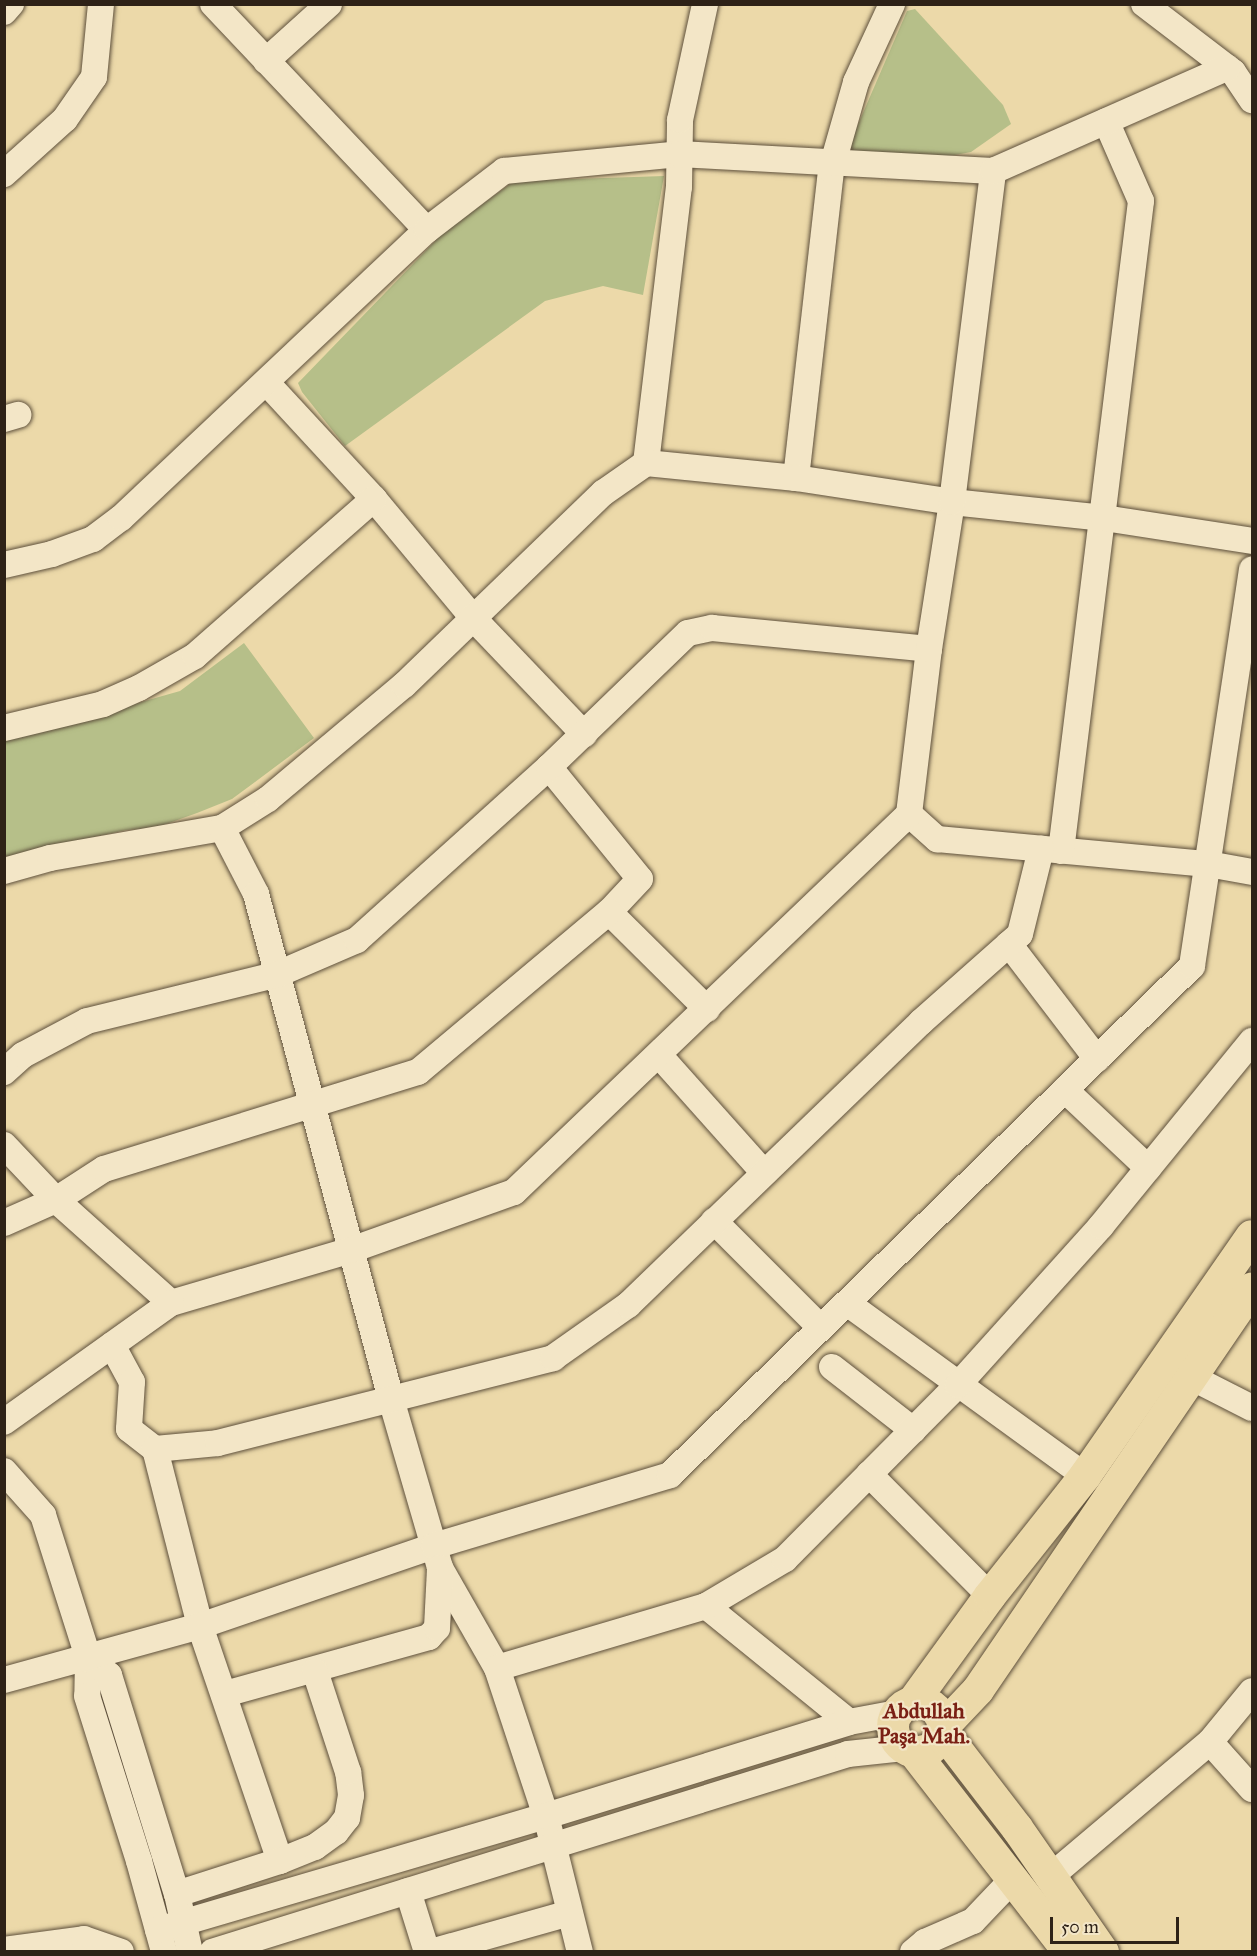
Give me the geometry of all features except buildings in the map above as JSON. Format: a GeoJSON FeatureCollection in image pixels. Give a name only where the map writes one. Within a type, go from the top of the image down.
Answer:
{"type":"FeatureCollection","features":[{"type":"Feature","properties":{"kind":"main road"},"geometry":{"type":"LineString","coordinates":[[1069,1952],[894,1732],[905,1707],[1085,1476],[1252,1236]]}},
{"type":"Feature","properties":{"kind":"main road"},"geometry":{"type":"LineString","coordinates":[[909,1750],[932,1748],[943,1729],[978,1689],[1252,1289]]}},
{"type":"Feature","properties":{"kind":"main road"},"geometry":{"type":"LineString","coordinates":[[905,1707],[933,1706],[939,1713],[943,1729],[1017,1828],[1103,1952]]}},
{"type":"Feature","properties":{"kind":"street"},"geometry":{"type":"LineString","coordinates":[[4,12],[11,4]]}},
{"type":"Feature","properties":{"kind":"street"},"geometry":{"type":"LineString","coordinates":[[4,174],[24,159],[65,118],[94,77],[100,4]]}},
{"type":"Feature","properties":{"kind":"street"},"geometry":{"type":"LineString","coordinates":[[213,4],[428,230]]}},
{"type":"Feature","properties":{"kind":"street"},"geometry":{"type":"LineString","coordinates":[[266,61],[329,4]]}},
{"type":"Feature","properties":{"kind":"street"},"geometry":{"type":"LineString","coordinates":[[796,478],[834,162],[856,82],[892,4]]}},
{"type":"Feature","properties":{"kind":"street"},"geometry":{"type":"LineString","coordinates":[[1144,4],[1177,16],[1227,68],[1252,100]]}},
{"type":"Feature","properties":{"kind":"street"},"geometry":{"type":"LineString","coordinates":[[646,463],[679,187],[680,120],[705,5]]}},
{"type":"Feature","properties":{"kind":"street"},"geometry":{"type":"LineString","coordinates":[[4,565],[52,554],[93,539],[121,518],[428,230],[504,171],[679,154],[993,171],[1227,68]]}},
{"type":"Feature","properties":{"kind":"street"},"geometry":{"type":"LineString","coordinates":[[155,1449],[218,1443],[553,1358],[628,1305],[921,1022],[1020,934],[1051,850],[1104,518],[1141,201],[1106,121]]}},
{"type":"Feature","properties":{"kind":"street"},"geometry":{"type":"LineString","coordinates":[[4,1422],[171,1303],[351,1250],[514,1192],[909,814],[929,649],[952,502],[993,171]]}},
{"type":"Feature","properties":{"kind":"street"},"geometry":{"type":"LineString","coordinates":[[266,382],[374,498],[472,618],[584,734]]}},
{"type":"Feature","properties":{"kind":"street"},"geometry":{"type":"LineString","coordinates":[[4,871],[50,858],[222,828],[268,800],[404,685],[603,493],[646,463],[796,478],[952,502],[1104,518],[1252,541]]}},
{"type":"Feature","properties":{"kind":"street"},"geometry":{"type":"LineString","coordinates":[[4,728],[103,704],[139,688],[195,656],[374,498]]}},
{"type":"Feature","properties":{"kind":"street"},"geometry":{"type":"LineString","coordinates":[[4,1680],[437,1557],[670,1475],[1192,966],[1252,570]]}},
{"type":"Feature","properties":{"kind":"street"},"geometry":{"type":"LineString","coordinates":[[4,1072],[23,1055],[87,1021],[278,974],[357,940],[549,767],[688,633],[712,628],[929,649]]}},
{"type":"Feature","properties":{"kind":"street"},"geometry":{"type":"LineString","coordinates":[[4,1223],[57,1200],[104,1169],[418,1072],[609,912],[640,879],[549,767]]}},
{"type":"Feature","properties":{"kind":"street"},"geometry":{"type":"LineString","coordinates":[[909,814],[937,839],[1208,864],[1252,872]]}},
{"type":"Feature","properties":{"kind":"street"},"geometry":{"type":"LineString","coordinates":[[222,828],[256,894],[391,1399],[437,1557],[496,1668],[546,1816],[580,1952]]}},
{"type":"Feature","properties":{"kind":"street"},"geometry":{"type":"LineString","coordinates":[[609,912],[707,1009]]}},
{"type":"Feature","properties":{"kind":"street"},"geometry":{"type":"LineString","coordinates":[[1009,944],[1097,1059]]}},
{"type":"Feature","properties":{"kind":"street"},"geometry":{"type":"LineString","coordinates":[[496,1668],[705,1606],[785,1559],[958,1385],[1101,1226],[1252,1041]]}},
{"type":"Feature","properties":{"kind":"street"},"geometry":{"type":"LineString","coordinates":[[659,1055],[764,1173]]}},
{"type":"Feature","properties":{"kind":"street"},"geometry":{"type":"LineString","coordinates":[[1065,1090],[1148,1168]]}},
{"type":"Feature","properties":{"kind":"street"},"geometry":{"type":"LineString","coordinates":[[4,1145],[57,1200],[171,1303]]}},
{"type":"Feature","properties":{"kind":"street"},"geometry":{"type":"LineString","coordinates":[[714,1221],[820,1328]]}},
{"type":"Feature","properties":{"kind":"street"},"geometry":{"type":"LineString","coordinates":[[847,1303],[1085,1476]]}},
{"type":"Feature","properties":{"kind":"street"},"geometry":{"type":"LineString","coordinates":[[112,1345],[132,1382],[129,1429],[155,1449],[200,1626],[280,1861]]}},
{"type":"Feature","properties":{"kind":"street"},"geometry":{"type":"LineString","coordinates":[[832,1367],[913,1431]]}},
{"type":"Feature","properties":{"kind":"street"},"geometry":{"type":"LineString","coordinates":[[1193,1378],[1252,1408]]}},
{"type":"Feature","properties":{"kind":"street"},"geometry":{"type":"LineString","coordinates":[[4,1471],[43,1515],[88,1657],[87,1696],[161,1941],[184,1924],[905,1707]]}},
{"type":"Feature","properties":{"kind":"street"},"geometry":{"type":"LineString","coordinates":[[869,1474],[990,1596]]}},
{"type":"Feature","properties":{"kind":"street"},"geometry":{"type":"LineString","coordinates":[[225,1694],[315,1671],[429,1637],[437,1628],[437,1557]]}},
{"type":"Feature","properties":{"kind":"street"},"geometry":{"type":"LineString","coordinates":[[705,1606],[849,1722]]}},
{"type":"Feature","properties":{"kind":"street"},"geometry":{"type":"LineString","coordinates":[[88,1657],[109,1675],[177,1894],[190,1952]]}},
{"type":"Feature","properties":{"kind":"street"},"geometry":{"type":"LineString","coordinates":[[177,1894],[280,1861],[315,1847],[336,1832],[347,1818],[351,1795],[348,1772],[315,1671]]}},
{"type":"Feature","properties":{"kind":"street"},"geometry":{"type":"LineString","coordinates":[[1050,1877],[1210,1742],[1252,1691]]}},
{"type":"Feature","properties":{"kind":"street"},"geometry":{"type":"LineString","coordinates":[[1210,1742],[1252,1790]]}},
{"type":"Feature","properties":{"kind":"street"},"geometry":{"type":"LineString","coordinates":[[212,1952],[849,1754],[909,1750]]}},
{"type":"Feature","properties":{"kind":"street"},"geometry":{"type":"LineString","coordinates":[[913,1952],[925,1942],[973,1922],[1012,1880]]}},
{"type":"Feature","properties":{"kind":"street"},"geometry":{"type":"LineString","coordinates":[[408,1891],[427,1952]]}},
{"type":"Feature","properties":{"kind":"street"},"geometry":{"type":"LineString","coordinates":[[431,1952],[570,1913]]}},
{"type":"Feature","properties":{"kind":"street"},"geometry":{"type":"LineString","coordinates":[[4,1950],[84,1939],[121,1952]]}},
{"type":"Feature","properties":{"kind":"green space"},"geometry":{"type":"Polygon","coordinates":[[[915,9],[1003,105],[1011,124],[971,152],[928,160],[853,156],[850,143],[907,11],[915,9]]]}},
{"type":"Feature","properties":{"kind":"green space"},"geometry":{"type":"Polygon","coordinates":[[[664,176],[643,295],[603,286],[545,301],[345,446],[302,392],[298,383],[443,233],[514,181],[664,176]]]}},
{"type":"Feature","properties":{"kind":"green space"},"geometry":{"type":"Polygon","coordinates":[[[244,643],[314,738],[232,799],[197,813],[155,828],[126,830],[5,857],[4,741],[180,691],[244,643]]]}},
{"type":"Feature","properties":{"kind":"district","name":"Abdullah Paşa Mah."},"geometry":{"type":"Point","coordinates":[924,1722]}}]}
